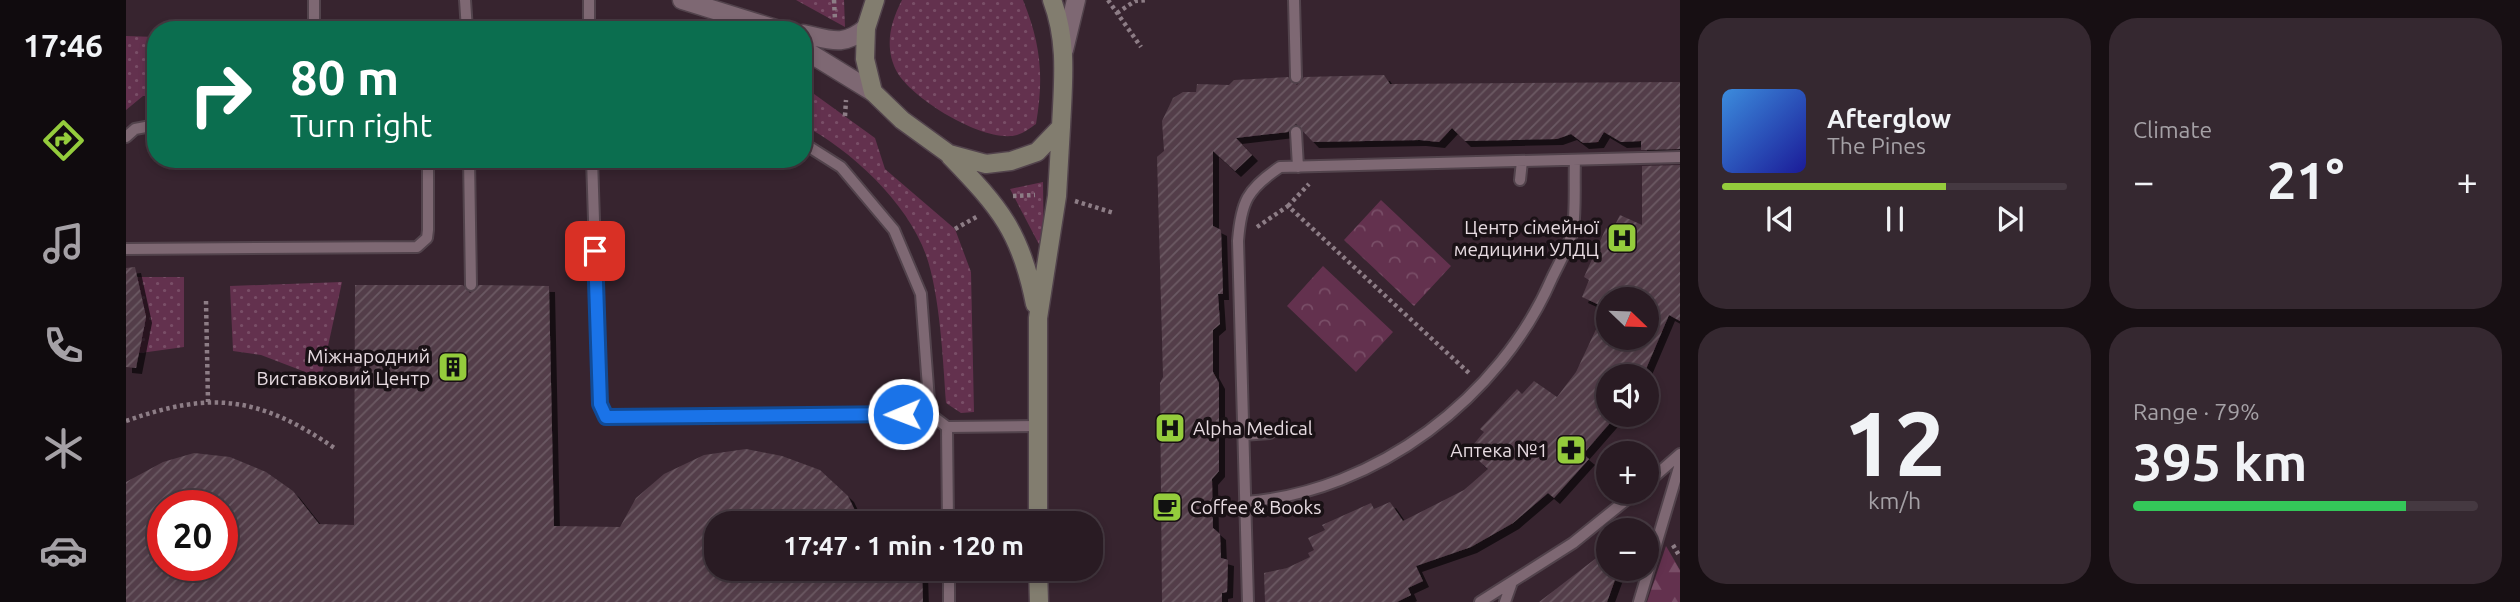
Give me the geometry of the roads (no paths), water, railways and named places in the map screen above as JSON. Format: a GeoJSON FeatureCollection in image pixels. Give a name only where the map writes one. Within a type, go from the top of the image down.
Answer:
{"type":"FeatureCollection","features":[{"type":"Feature","properties":{"kind":"street"},"geometry":{"type":"LineString","coordinates":[[682,0],[746,21]]}},
{"type":"Feature","properties":{"kind":"street"},"geometry":{"type":"LineString","coordinates":[[873,92],[865,59],[866,28],[876,0]]}},
{"type":"Feature","properties":{"kind":"street"},"geometry":{"type":"LineString","coordinates":[[1052,0],[1060,21],[1064,50]]}},
{"type":"Feature","properties":{"kind":"street"},"geometry":{"type":"LineString","coordinates":[[1038,511],[1038,318],[1057,196],[1064,50],[1076,0]]}},
{"type":"Feature","properties":{"kind":"street"},"geometry":{"type":"LineString","coordinates":[[812,36],[835,41],[851,40],[866,28]]}},
{"type":"Feature","properties":{"kind":"street"},"geometry":{"type":"LineString","coordinates":[[812,55],[873,92],[902,120],[949,154],[997,205],[1014,231],[1028,265],[1038,318]]}},
{"type":"Feature","properties":{"kind":"street"},"geometry":{"type":"LineString","coordinates":[[949,154],[986,164],[1011,161],[1037,152],[1060,127]]}},
{"type":"Feature","properties":{"kind":"street"},"geometry":{"type":"LineString","coordinates":[[1038,581],[1039,602]]}},
{"type":"Feature","properties":{"kind":"lane"},"geometry":{"type":"LineString","coordinates":[[314,0],[314,21]]}},
{"type":"Feature","properties":{"kind":"lane"},"geometry":{"type":"LineString","coordinates":[[465,0],[466,21]]}},
{"type":"Feature","properties":{"kind":"lane"},"geometry":{"type":"LineString","coordinates":[[589,0],[589,21]]}},
{"type":"Feature","properties":{"kind":"lane"},"geometry":{"type":"LineString","coordinates":[[1294,0],[1296,77]]}},
{"type":"Feature","properties":{"kind":"lane"},"geometry":{"type":"LineString","coordinates":[[126,137],[135,130],[147,127]]}},
{"type":"Feature","properties":{"kind":"lane"},"geometry":{"type":"LineString","coordinates":[[1296,132],[1298,167]]}},
{"type":"Feature","properties":{"kind":"lane"},"geometry":{"type":"LineString","coordinates":[[812,149],[841,167],[894,230],[921,294],[928,351],[930,414]]}},
{"type":"Feature","properties":{"kind":"lane"},"geometry":{"type":"LineString","coordinates":[[1248,602],[1238,241],[1240,211],[1255,184],[1280,167],[1680,157]]}},
{"type":"Feature","properties":{"kind":"lane"},"geometry":{"type":"LineString","coordinates":[[1245,502],[1285,499],[1348,475],[1418,441],[1483,386],[1540,307],[1573,231],[1575,160]]}},
{"type":"Feature","properties":{"kind":"lane"},"geometry":{"type":"LineString","coordinates":[[1520,180],[1522,161]]}},
{"type":"Feature","properties":{"kind":"lane"},"geometry":{"type":"LineString","coordinates":[[126,250],[417,247],[427,239],[428,168]]}},
{"type":"Feature","properties":{"kind":"lane"},"geometry":{"type":"LineString","coordinates":[[469,168],[471,285]]}},
{"type":"Feature","properties":{"kind":"lane"},"geometry":{"type":"LineString","coordinates":[[592,168],[600,404],[606,417],[930,414],[947,427],[1037,426]]}},
{"type":"Feature","properties":{"kind":"lane"},"geometry":{"type":"LineString","coordinates":[[947,427],[948,511]]}},
{"type":"Feature","properties":{"kind":"lane"},"geometry":{"type":"LineString","coordinates":[[1242,435],[1270,433]]}},
{"type":"Feature","properties":{"kind":"lane"},"geometry":{"type":"LineString","coordinates":[[1659,472],[1680,454]]}},
{"type":"Feature","properties":{"kind":"lane"},"geometry":{"type":"LineString","coordinates":[[1639,602],[1680,464]]}},
{"type":"Feature","properties":{"kind":"lane"},"geometry":{"type":"LineString","coordinates":[[1480,602],[1511,585],[1573,543],[1621,504]]}},
{"type":"Feature","properties":{"kind":"lane"},"geometry":{"type":"LineString","coordinates":[[949,581],[949,602]]}},
{"type":"Feature","properties":{"kind":"lane"},"geometry":{"type":"LineString","coordinates":[[1505,602],[1511,585]]}},
{"type":"Feature","properties":{"kind":"place","name":"Центр сімейної медицини УЛДЦ"},"geometry":{"type":"Point","coordinates":[1622,238]}},
{"type":"Feature","properties":{"kind":"place","name":"Міжнародний Виставковий Центр"},"geometry":{"type":"Point","coordinates":[453,367]}},
{"type":"Feature","properties":{"kind":"place","name":"Alpha Medical"},"geometry":{"type":"Point","coordinates":[1170,428]}},
{"type":"Feature","properties":{"kind":"place","name":"Аптека №1"},"geometry":{"type":"Point","coordinates":[1571,450]}},
{"type":"Feature","properties":{"kind":"place","name":"Coffee & Books"},"geometry":{"type":"Point","coordinates":[1167,507]}}]}
